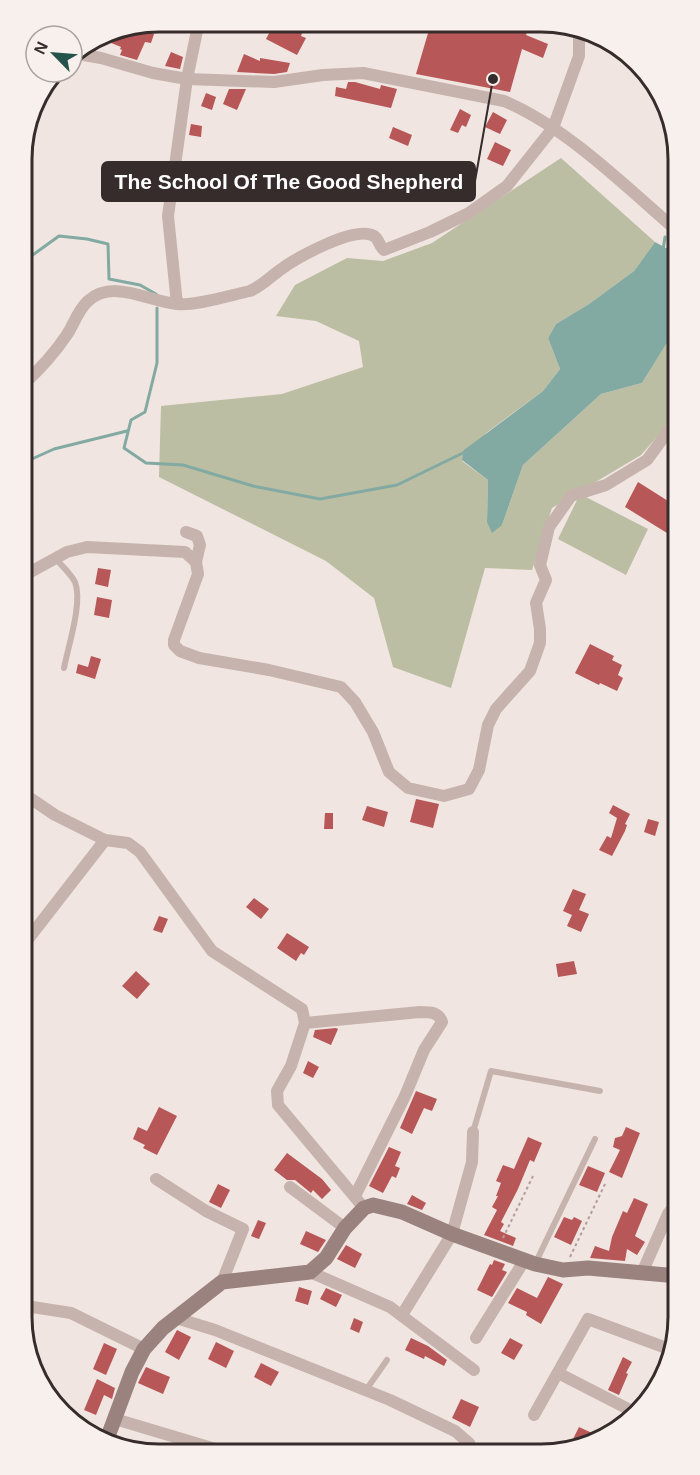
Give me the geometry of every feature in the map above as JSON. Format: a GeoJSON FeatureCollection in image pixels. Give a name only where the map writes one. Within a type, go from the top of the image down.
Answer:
{"type":"FeatureCollection","features":[{"type":"Feature","properties":{"kind":"street"},"geometry":{"type":"LineString","coordinates":[[177,304],[168,216],[187,79],[197,32]]}},
{"type":"Feature","properties":{"kind":"street"},"geometry":{"type":"LineString","coordinates":[[32,376],[45,364],[67,335],[81,309],[90,299],[101,294],[122,291],[177,304],[250,291],[261,286],[280,269],[332,240],[368,234],[377,238],[384,250],[430,232],[469,213],[507,186],[553,128],[579,56],[579,37]]}},
{"type":"Feature","properties":{"kind":"street"},"geometry":{"type":"LineString","coordinates":[[85,55],[153,73],[187,79],[274,82],[323,75],[363,73],[504,101],[553,128],[668,223]]}},
{"type":"Feature","properties":{"kind":"street"},"geometry":{"type":"LineString","coordinates":[[186,532],[197,536],[200,545],[196,562],[198,574],[174,645],[180,651],[199,658],[269,670],[341,687],[355,702],[373,732],[389,772],[408,788],[444,796],[469,789],[479,770],[488,725],[496,709],[530,671],[540,643],[536,603],[546,580],[540,565],[549,527],[571,496],[606,485],[647,460],[668,432]]}},
{"type":"Feature","properties":{"kind":"street"},"geometry":{"type":"LineString","coordinates":[[32,572],[68,552],[87,547],[184,552],[196,562]]}},
{"type":"Feature","properties":{"kind":"street"},"geometry":{"type":"LineString","coordinates":[[32,799],[55,815],[105,840],[128,843],[140,852],[212,951],[302,1009],[305,1023],[291,1066],[278,1091],[278,1105],[359,1202],[402,1212],[452,1234],[529,1262],[563,1270],[588,1268],[668,1275]]}},
{"type":"Feature","properties":{"kind":"street"},"geometry":{"type":"LineString","coordinates":[[32,934],[105,840]]}},
{"type":"Feature","properties":{"kind":"street"},"geometry":{"type":"LineString","coordinates":[[305,1023],[420,1012],[435,1013],[442,1022],[442,1026],[424,1050],[359,1202],[326,1258],[310,1272]]}},
{"type":"Feature","properties":{"kind":"street"},"geometry":{"type":"LineString","coordinates":[[402,1315],[452,1234],[472,1162],[473,1132]]}},
{"type":"Feature","properties":{"kind":"street"},"geometry":{"type":"LineString","coordinates":[[110,1433],[132,1372],[144,1349],[176,1318],[222,1282],[243,1229],[206,1211],[156,1179]]}},
{"type":"Feature","properties":{"kind":"street"},"geometry":{"type":"LineString","coordinates":[[290,1187],[345,1228]]}},
{"type":"Feature","properties":{"kind":"street"},"geometry":{"type":"LineString","coordinates":[[642,1273],[668,1214]]}},
{"type":"Feature","properties":{"kind":"street"},"geometry":{"type":"LineString","coordinates":[[476,1338],[529,1262]]}},
{"type":"Feature","properties":{"kind":"street"},"geometry":{"type":"LineString","coordinates":[[222,1282],[310,1272],[390,1307],[474,1370]]}},
{"type":"Feature","properties":{"kind":"street"},"geometry":{"type":"LineString","coordinates":[[32,1307],[71,1313],[144,1349]]}},
{"type":"Feature","properties":{"kind":"street"},"geometry":{"type":"LineString","coordinates":[[176,1318],[215,1330],[390,1400],[455,1431],[469,1444]]}},
{"type":"Feature","properties":{"kind":"street"},"geometry":{"type":"LineString","coordinates":[[534,1414],[588,1319],[664,1347]]}},
{"type":"Feature","properties":{"kind":"street"},"geometry":{"type":"LineString","coordinates":[[558,1373],[628,1409]]}},
{"type":"Feature","properties":{"kind":"street"},"geometry":{"type":"LineString","coordinates":[[116,1419],[199,1444]]}},
{"type":"Feature","properties":{"kind":"lane"},"geometry":{"type":"LineString","coordinates":[[56,560],[75,582],[76,590],[76,607],[63,668]]}},
{"type":"Feature","properties":{"kind":"lane"},"geometry":{"type":"LineString","coordinates":[[473,1132],[491,1071],[600,1091]]}},
{"type":"Feature","properties":{"kind":"lane"},"geometry":{"type":"LineString","coordinates":[[529,1262],[595,1139]]}},
{"type":"Feature","properties":{"kind":"lane"},"geometry":{"type":"LineString","coordinates":[[366,1390],[387,1360]]}},
{"type":"Feature","properties":{"kind":"path"},"geometry":{"type":"LineString","coordinates":[[497,1251],[533,1176]]}},
{"type":"Feature","properties":{"kind":"path"},"geometry":{"type":"LineString","coordinates":[[563,1270],[606,1182]]}},
{"type":"Feature","properties":{"kind":"green space"},"geometry":{"type":"Polygon","coordinates":[[[561,158],[655,242],[634,271],[589,304],[556,324],[548,338],[560,369],[543,391],[486,433],[462,461],[488,480],[487,522],[502,525],[523,465],[601,394],[642,383],[668,341],[668,421],[663,430],[641,455],[552,508],[532,570],[485,568],[451,688],[393,667],[374,598],[326,561],[159,477],[161,406],[282,394],[363,367],[359,341],[316,321],[276,316],[295,285],[347,258],[383,261],[432,243],[561,158]]]}},
{"type":"Feature","properties":{"kind":"green space"},"geometry":{"type":"Polygon","coordinates":[[[580,494],[648,529],[626,575],[558,539],[580,494]]]}},
{"type":"Feature","properties":{"kind":"water"},"geometry":{"type":"Polygon","coordinates":[[[655,242],[668,249],[668,341],[642,383],[601,394],[523,465],[502,525],[492,533],[487,522],[488,480],[462,460],[464,450],[543,391],[560,369],[548,338],[556,324],[589,304],[634,271],[655,242]]]}},
{"type":"Feature","properties":{"kind":"building"},"geometry":{"type":"Polygon","coordinates":[[[270,32],[302,32],[301,36],[306,38],[297,55],[266,39],[270,32]]]}},
{"type":"Feature","properties":{"kind":"building"},"geometry":{"type":"Polygon","coordinates":[[[428,32],[527,32],[526,35],[548,44],[543,58],[522,49],[510,92],[416,74],[428,32]]]}},
{"type":"Feature","properties":{"kind":"building"},"geometry":{"type":"Polygon","coordinates":[[[134,34],[154,34],[151,43],[145,42],[137,60],[120,55],[121,47],[108,42],[134,34]]]}},
{"type":"Feature","properties":{"kind":"building"},"geometry":{"type":"Polygon","coordinates":[[[171,52],[183,57],[180,69],[165,66],[171,52]]]}},
{"type":"Feature","properties":{"kind":"building"},"geometry":{"type":"Polygon","coordinates":[[[244,54],[260,61],[260,58],[290,63],[287,72],[274,74],[237,72],[244,54]]]}},
{"type":"Feature","properties":{"kind":"building"},"geometry":{"type":"Polygon","coordinates":[[[348,82],[380,89],[381,85],[397,89],[391,108],[335,96],[336,87],[346,89],[348,82]]]}},
{"type":"Feature","properties":{"kind":"building"},"geometry":{"type":"Polygon","coordinates":[[[229,89],[246,89],[237,110],[223,104],[229,89]]]}},
{"type":"Feature","properties":{"kind":"building"},"geometry":{"type":"Polygon","coordinates":[[[206,93],[216,97],[212,110],[201,106],[206,93]]]}},
{"type":"Feature","properties":{"kind":"building"},"geometry":{"type":"Polygon","coordinates":[[[460,109],[471,115],[466,127],[462,125],[458,133],[450,130],[460,109]]]}},
{"type":"Feature","properties":{"kind":"building"},"geometry":{"type":"Polygon","coordinates":[[[493,112],[507,120],[500,134],[485,127],[493,112]]]}},
{"type":"Feature","properties":{"kind":"building"},"geometry":{"type":"Polygon","coordinates":[[[191,124],[202,126],[201,137],[189,135],[191,124]]]}},
{"type":"Feature","properties":{"kind":"building"},"geometry":{"type":"Polygon","coordinates":[[[393,127],[412,135],[408,146],[389,138],[393,127]]]}},
{"type":"Feature","properties":{"kind":"building"},"geometry":{"type":"Polygon","coordinates":[[[495,142],[511,150],[503,166],[487,159],[495,142]]]}},
{"type":"Feature","properties":{"kind":"building"},"geometry":{"type":"Polygon","coordinates":[[[638,482],[668,501],[668,531],[667,533],[625,507],[638,482]]]}},
{"type":"Feature","properties":{"kind":"building"},"geometry":{"type":"Polygon","coordinates":[[[98,568],[111,570],[108,587],[95,584],[98,568]]]}},
{"type":"Feature","properties":{"kind":"building"},"geometry":{"type":"Polygon","coordinates":[[[97,597],[112,600],[109,618],[94,615],[97,597]]]}},
{"type":"Feature","properties":{"kind":"building"},"geometry":{"type":"Polygon","coordinates":[[[590,644],[614,656],[612,660],[622,665],[618,675],[623,678],[617,691],[575,673],[590,644]]]}},
{"type":"Feature","properties":{"kind":"building"},"geometry":{"type":"Polygon","coordinates":[[[91,656],[101,659],[95,679],[76,673],[78,664],[88,667],[91,656]]]}},
{"type":"Feature","properties":{"kind":"building"},"geometry":{"type":"Polygon","coordinates":[[[416,799],[439,804],[433,828],[410,822],[416,799]]]}},
{"type":"Feature","properties":{"kind":"building"},"geometry":{"type":"Polygon","coordinates":[[[613,805],[630,814],[625,824],[627,825],[625,831],[612,856],[599,850],[607,836],[611,838],[617,818],[609,813],[613,805]]]}},
{"type":"Feature","properties":{"kind":"building"},"geometry":{"type":"Polygon","coordinates":[[[367,806],[388,812],[384,827],[362,820],[367,806]]]}},
{"type":"Feature","properties":{"kind":"building"},"geometry":{"type":"Polygon","coordinates":[[[325,813],[333,813],[333,829],[324,829],[325,813]]]}},
{"type":"Feature","properties":{"kind":"building"},"geometry":{"type":"Polygon","coordinates":[[[648,819],[659,822],[655,836],[644,832],[648,819]]]}},
{"type":"Feature","properties":{"kind":"building"},"geometry":{"type":"Polygon","coordinates":[[[573,889],[586,894],[579,910],[589,914],[581,932],[567,926],[572,915],[563,911],[573,889]]]}},
{"type":"Feature","properties":{"kind":"building"},"geometry":{"type":"Polygon","coordinates":[[[254,898],[269,909],[261,919],[246,907],[254,898]]]}},
{"type":"Feature","properties":{"kind":"building"},"geometry":{"type":"Polygon","coordinates":[[[159,916],[168,919],[162,933],[153,930],[159,916]]]}},
{"type":"Feature","properties":{"kind":"building"},"geometry":{"type":"Polygon","coordinates":[[[287,933],[309,947],[296,961],[277,948],[287,933]]]}},
{"type":"Feature","properties":{"kind":"building"},"geometry":{"type":"Polygon","coordinates":[[[574,961],[577,974],[558,977],[556,964],[574,961]]]}},
{"type":"Feature","properties":{"kind":"building"},"geometry":{"type":"Polygon","coordinates":[[[136,971],[150,984],[137,999],[122,986],[136,971]]]}},
{"type":"Feature","properties":{"kind":"building"},"geometry":{"type":"Polygon","coordinates":[[[338,1029],[331,1045],[313,1037],[315,1030],[338,1029]]]}},
{"type":"Feature","properties":{"kind":"building"},"geometry":{"type":"Polygon","coordinates":[[[308,1061],[319,1067],[313,1078],[303,1073],[308,1061]]]}},
{"type":"Feature","properties":{"kind":"building"},"geometry":{"type":"Polygon","coordinates":[[[416,1091],[437,1099],[432,1111],[424,1108],[412,1134],[400,1128],[416,1091]]]}},
{"type":"Feature","properties":{"kind":"building"},"geometry":{"type":"Polygon","coordinates":[[[159,1107],[177,1116],[157,1155],[143,1148],[145,1145],[133,1139],[138,1127],[147,1131],[159,1107]]]}},
{"type":"Feature","properties":{"kind":"building"},"geometry":{"type":"Polygon","coordinates":[[[626,1127],[640,1133],[622,1178],[609,1172],[620,1150],[613,1147],[615,1138],[622,1136],[626,1127]]]}},
{"type":"Feature","properties":{"kind":"building"},"geometry":{"type":"Polygon","coordinates":[[[528,1137],[542,1143],[534,1162],[530,1160],[501,1222],[504,1224],[500,1231],[516,1238],[513,1246],[484,1235],[497,1210],[492,1207],[498,1196],[496,1196],[501,1183],[496,1181],[503,1165],[514,1169],[528,1137]]]}},
{"type":"Feature","properties":{"kind":"building"},"geometry":{"type":"Polygon","coordinates":[[[389,1147],[401,1152],[395,1166],[400,1168],[396,1178],[392,1176],[383,1193],[369,1186],[389,1147]]]}},
{"type":"Feature","properties":{"kind":"building"},"geometry":{"type":"Polygon","coordinates":[[[287,1153],[322,1179],[331,1190],[322,1199],[313,1190],[311,1193],[295,1180],[287,1180],[274,1170],[287,1153]]]}},
{"type":"Feature","properties":{"kind":"building"},"geometry":{"type":"Polygon","coordinates":[[[588,1166],[605,1173],[597,1192],[579,1185],[588,1166]]]}},
{"type":"Feature","properties":{"kind":"building"},"geometry":{"type":"Polygon","coordinates":[[[218,1184],[230,1190],[221,1208],[209,1202],[218,1184]]]}},
{"type":"Feature","properties":{"kind":"building"},"geometry":{"type":"Polygon","coordinates":[[[412,1195],[426,1203],[422,1210],[407,1204],[412,1195]]]}},
{"type":"Feature","properties":{"kind":"building"},"geometry":{"type":"Polygon","coordinates":[[[634,1198],[648,1204],[635,1236],[645,1242],[637,1255],[627,1249],[625,1261],[590,1258],[595,1246],[609,1251],[623,1211],[627,1213],[634,1198]]]}},
{"type":"Feature","properties":{"kind":"building"},"geometry":{"type":"Polygon","coordinates":[[[564,1217],[572,1220],[574,1217],[582,1221],[571,1245],[554,1237],[564,1217]]]}},
{"type":"Feature","properties":{"kind":"building"},"geometry":{"type":"Polygon","coordinates":[[[258,1220],[266,1223],[259,1239],[251,1236],[258,1220]]]}},
{"type":"Feature","properties":{"kind":"building"},"geometry":{"type":"Polygon","coordinates":[[[306,1231],[326,1240],[318,1252],[300,1244],[306,1231]]]}},
{"type":"Feature","properties":{"kind":"building"},"geometry":{"type":"Polygon","coordinates":[[[346,1245],[362,1254],[355,1268],[337,1259],[346,1245]]]}},
{"type":"Feature","properties":{"kind":"building"},"geometry":{"type":"Polygon","coordinates":[[[494,1260],[505,1264],[502,1270],[507,1272],[492,1297],[477,1290],[494,1260]]]}},
{"type":"Feature","properties":{"kind":"building"},"geometry":{"type":"Polygon","coordinates":[[[548,1277],[563,1284],[541,1324],[526,1315],[527,1312],[508,1303],[517,1288],[537,1298],[548,1277]]]}},
{"type":"Feature","properties":{"kind":"building"},"geometry":{"type":"Polygon","coordinates":[[[299,1287],[312,1291],[308,1305],[295,1301],[299,1287]]]}},
{"type":"Feature","properties":{"kind":"building"},"geometry":{"type":"Polygon","coordinates":[[[326,1288],[342,1295],[336,1307],[320,1299],[326,1288]]]}},
{"type":"Feature","properties":{"kind":"building"},"geometry":{"type":"Polygon","coordinates":[[[354,1318],[363,1322],[359,1333],[350,1329],[354,1318]]]}},
{"type":"Feature","properties":{"kind":"building"},"geometry":{"type":"Polygon","coordinates":[[[177,1330],[191,1337],[179,1360],[165,1352],[177,1330]]]}},
{"type":"Feature","properties":{"kind":"building"},"geometry":{"type":"Polygon","coordinates":[[[411,1338],[428,1346],[447,1360],[444,1366],[425,1356],[424,1359],[405,1350],[411,1338]]]}},
{"type":"Feature","properties":{"kind":"building"},"geometry":{"type":"Polygon","coordinates":[[[510,1338],[523,1345],[514,1360],[501,1353],[510,1338]]]}},
{"type":"Feature","properties":{"kind":"building"},"geometry":{"type":"Polygon","coordinates":[[[216,1342],[234,1351],[226,1368],[208,1359],[216,1342]]]}},
{"type":"Feature","properties":{"kind":"building"},"geometry":{"type":"Polygon","coordinates":[[[104,1343],[117,1349],[106,1375],[93,1369],[104,1343]]]}},
{"type":"Feature","properties":{"kind":"building"},"geometry":{"type":"Polygon","coordinates":[[[623,1357],[632,1362],[619,1395],[608,1390],[623,1357]]]}},
{"type":"Feature","properties":{"kind":"building"},"geometry":{"type":"Polygon","coordinates":[[[261,1363],[279,1372],[271,1386],[254,1377],[261,1363]]]}},
{"type":"Feature","properties":{"kind":"building"},"geometry":{"type":"Polygon","coordinates":[[[146,1367],[170,1377],[163,1394],[138,1383],[146,1367]]]}},
{"type":"Feature","properties":{"kind":"building"},"geometry":{"type":"Polygon","coordinates":[[[97,1379],[115,1388],[112,1399],[104,1395],[96,1415],[84,1410],[97,1379]]]}},
{"type":"Feature","properties":{"kind":"building"},"geometry":{"type":"Polygon","coordinates":[[[461,1399],[479,1407],[470,1427],[452,1418],[461,1399]]]}},
{"type":"Feature","properties":{"kind":"building"},"geometry":{"type":"Polygon","coordinates":[[[579,1427],[591,1433],[582,1437],[573,1439],[579,1427]]]}},
{"type":"Feature","properties":{"kind":"waterway"},"geometry":{"type":"LineString","coordinates":[[32,256],[59,236],[108,244],[109,279],[140,285],[156,294]]}},
{"type":"Feature","properties":{"kind":"waterway"},"geometry":{"type":"LineString","coordinates":[[663,250],[665,237]]}},
{"type":"Feature","properties":{"kind":"waterway"},"geometry":{"type":"LineString","coordinates":[[157,308],[157,363],[145,412],[131,420],[124,448],[146,463],[183,465],[253,486],[320,499],[397,485],[467,451]]}},
{"type":"Feature","properties":{"kind":"waterway"},"geometry":{"type":"LineString","coordinates":[[32,459],[54,449],[127,431]]}},
{"type":"Feature","properties":{"kind":"place","name":"The School Of The Good Shepherd"},"geometry":{"type":"Point","coordinates":[493,79]}}]}
